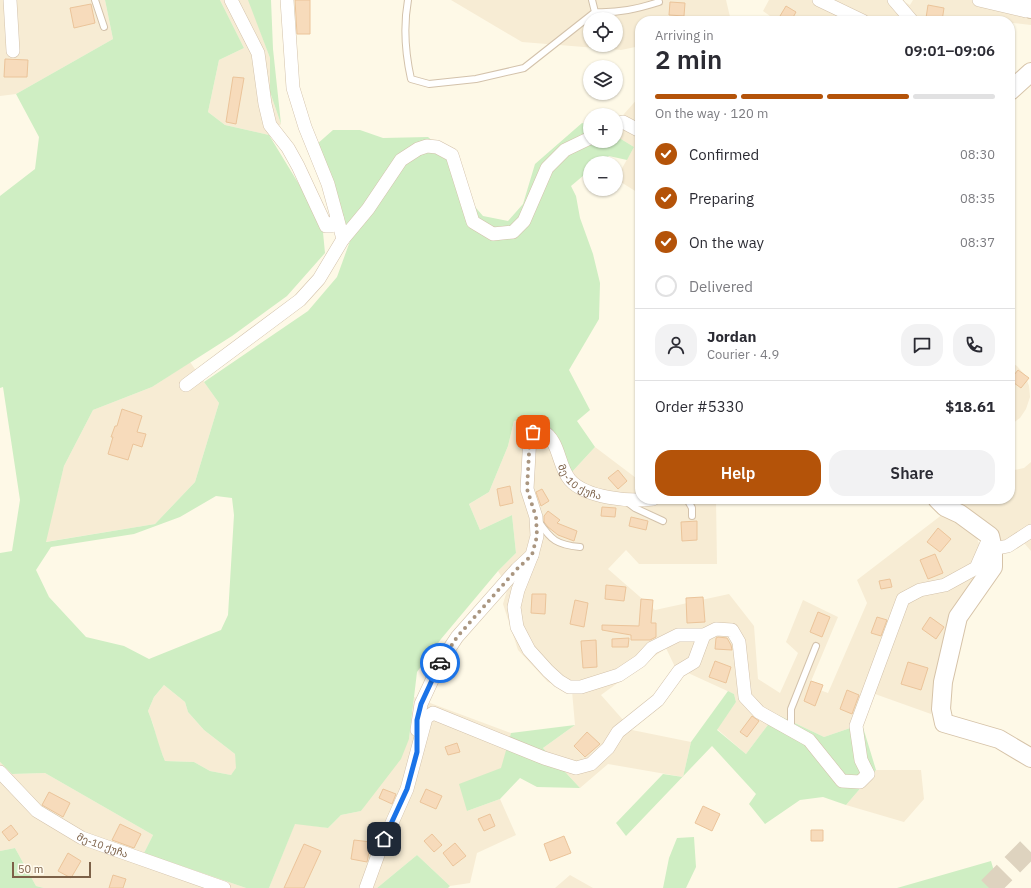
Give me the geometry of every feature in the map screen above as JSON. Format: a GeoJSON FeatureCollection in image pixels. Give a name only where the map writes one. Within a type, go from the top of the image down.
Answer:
{"type":"FeatureCollection","features":[{"type":"Feature","properties":{"kind":"street"},"geometry":{"type":"LineString","coordinates":[[10,0],[13,51]]}},
{"type":"Feature","properties":{"kind":"street"},"geometry":{"type":"LineString","coordinates":[[231,0],[258,53],[265,104],[270,125],[288,148],[298,166],[326,226],[330,226],[338,218]]}},
{"type":"Feature","properties":{"kind":"street"},"geometry":{"type":"LineString","coordinates":[[287,0],[293,88],[304,127],[328,184],[343,239]]}},
{"type":"Feature","properties":{"kind":"street"},"geometry":{"type":"LineString","coordinates":[[819,0],[853,16]]}},
{"type":"Feature","properties":{"kind":"street"},"geometry":{"type":"LineString","coordinates":[[894,0],[908,16]]}},
{"type":"Feature","properties":{"kind":"street"},"geometry":{"type":"LineString","coordinates":[[979,0],[1031,12]]}},
{"type":"Feature","properties":{"kind":"street"},"geometry":{"type":"LineString","coordinates":[[1015,0],[1031,9]]}},
{"type":"Feature","properties":{"kind":"street"},"geometry":{"type":"LineString","coordinates":[[1015,86],[1031,72]]}},
{"type":"Feature","properties":{"kind":"street"},"geometry":{"type":"LineString","coordinates":[[1015,92],[1031,85]]}},
{"type":"Feature","properties":{"kind":"street"},"geometry":{"type":"LineString","coordinates":[[623,122],[635,128]]}},
{"type":"Feature","properties":{"kind":"street"},"geometry":{"type":"LineString","coordinates":[[186,385],[300,300],[319,279],[343,239],[368,209],[401,160],[418,149],[427,146],[437,147],[452,155],[472,222],[493,234],[513,232],[524,221],[547,168],[565,150],[583,141]]}},
{"type":"Feature","properties":{"kind":"street","name":"მე-10 ქუჩა"},"geometry":{"type":"LineString","coordinates":[[635,498],[593,494],[570,479],[550,435],[541,430],[533,432],[530,436],[527,489],[536,517],[537,536],[532,555],[518,590],[514,607],[517,628],[529,650],[543,666],[559,681],[570,687],[581,687],[620,675],[640,661],[652,648],[678,635],[704,635]]}},
{"type":"Feature","properties":{"kind":"street"},"geometry":{"type":"LineString","coordinates":[[941,504],[945,508],[960,514],[992,543],[1008,546],[1031,531]]}},
{"type":"Feature","properties":{"kind":"street"},"geometry":{"type":"LineString","coordinates":[[366,888],[379,852],[407,789],[426,718],[433,713],[544,758],[576,768],[591,764],[608,748],[618,732],[658,700],[679,671],[694,662],[704,635],[716,629],[732,630],[739,642],[745,697],[759,712],[809,740],[842,781],[860,782],[868,774],[861,760],[856,726],[903,599],[920,590],[945,585],[976,568],[992,543]]}},
{"type":"Feature","properties":{"kind":"street"},"geometry":{"type":"LineString","coordinates":[[992,543],[993,567],[958,617],[943,682],[941,709],[944,723],[999,739],[1031,758]]}},
{"type":"Feature","properties":{"kind":"street"},"geometry":{"type":"LineString","coordinates":[[417,752],[417,720],[421,704],[441,661],[457,637],[517,569],[532,555]]}},
{"type":"Feature","properties":{"kind":"street","name":"მე-10 ქუჩა"},"geometry":{"type":"LineString","coordinates":[[0,772],[36,811],[82,838],[224,888]]}},
{"type":"Feature","properties":{"kind":"lane"},"geometry":{"type":"LineString","coordinates":[[95,0],[104,27]]}},
{"type":"Feature","properties":{"kind":"lane"},"geometry":{"type":"LineString","coordinates":[[408,0],[404,22],[404,51],[411,79],[429,84],[476,79],[524,68],[583,22]]}},
{"type":"Feature","properties":{"kind":"lane"},"geometry":{"type":"LineString","coordinates":[[592,0],[596,12]]}},
{"type":"Feature","properties":{"kind":"lane"},"geometry":{"type":"LineString","coordinates":[[617,12],[637,10],[659,2]]}},
{"type":"Feature","properties":{"kind":"lane"},"geometry":{"type":"LineString","coordinates":[[622,498],[635,508],[663,521]]}},
{"type":"Feature","properties":{"kind":"lane"},"geometry":{"type":"LineString","coordinates":[[690,504],[692,508],[692,516]]}},
{"type":"Feature","properties":{"kind":"lane"},"geometry":{"type":"LineString","coordinates":[[536,517],[548,535],[563,546],[580,547]]}},
{"type":"Feature","properties":{"kind":"lane"},"geometry":{"type":"LineString","coordinates":[[791,730],[791,709],[816,646]]}},
{"type":"Feature","properties":{"kind":"shaded area"},"geometry":{"type":"Polygon","coordinates":[[[0,0],[105,0],[113,39],[16,94],[0,96],[0,0]]]}},
{"type":"Feature","properties":{"kind":"shaded area"},"geometry":{"type":"Polygon","coordinates":[[[220,0],[249,0],[270,58],[270,92],[281,124],[269,135],[225,125],[208,112],[219,60],[244,48],[220,0]]]}},
{"type":"Feature","properties":{"kind":"shaded area"},"geometry":{"type":"Polygon","coordinates":[[[451,0],[726,0],[730,16],[635,16],[635,47],[623,50],[623,12],[583,12],[583,47],[522,42],[451,0]]]}},
{"type":"Feature","properties":{"kind":"shaded area"},"geometry":{"type":"Polygon","coordinates":[[[769,0],[901,0],[910,5],[913,0],[1031,0],[1031,25],[1015,23],[1015,16],[770,16],[763,11],[769,0]]]}},
{"type":"Feature","properties":{"kind":"shaded area"},"geometry":{"type":"Polygon","coordinates":[[[635,102],[635,191],[623,183],[623,167],[634,147],[623,140],[623,115],[635,102]]]}},
{"type":"Feature","properties":{"kind":"shaded area"},"geometry":{"type":"Polygon","coordinates":[[[190,362],[219,403],[195,482],[155,524],[45,542],[64,466],[93,410],[152,387],[190,362]]]}},
{"type":"Feature","properties":{"kind":"shaded area"},"geometry":{"type":"Polygon","coordinates":[[[1015,365],[1025,375],[1029,386],[1030,397],[1026,409],[1020,418],[1015,422],[1015,365]]]}},
{"type":"Feature","properties":{"kind":"shaded area"},"geometry":{"type":"Polygon","coordinates":[[[536,418],[548,430],[571,473],[595,447],[635,477],[635,504],[716,504],[717,564],[639,564],[626,550],[608,569],[655,610],[729,594],[754,626],[758,679],[780,693],[798,653],[786,642],[803,600],[838,617],[809,686],[828,693],[867,603],[857,580],[943,514],[968,527],[977,538],[985,561],[936,684],[931,714],[875,694],[862,724],[824,737],[776,714],[746,754],[717,729],[736,702],[734,694],[675,667],[666,648],[601,695],[632,730],[691,742],[683,777],[608,764],[580,788],[543,748],[575,725],[572,691],[548,682],[518,650],[503,604],[508,587],[498,571],[516,553],[512,515],[480,530],[469,504],[489,492],[508,446],[514,421],[536,418]]]}},
{"type":"Feature","properties":{"kind":"shaded area"},"geometry":{"type":"Polygon","coordinates":[[[1031,462],[1031,551],[1024,543],[1001,555],[946,504],[1015,504],[1015,470],[1024,468],[1031,462]]]}},
{"type":"Feature","properties":{"kind":"shaded area"},"geometry":{"type":"Polygon","coordinates":[[[164,685],[185,702],[188,712],[204,730],[235,754],[237,768],[231,775],[210,771],[194,762],[165,761],[148,711],[154,697],[164,685]]]}},
{"type":"Feature","properties":{"kind":"shaded area"},"geometry":{"type":"Polygon","coordinates":[[[414,697],[511,733],[502,768],[467,811],[500,799],[516,835],[477,853],[470,883],[450,886],[417,855],[377,888],[269,888],[295,823],[328,828],[341,815],[361,811],[409,739],[414,697]]]}},
{"type":"Feature","properties":{"kind":"shaded area"},"geometry":{"type":"Polygon","coordinates":[[[0,762],[12,774],[45,773],[153,835],[144,853],[246,888],[44,888],[36,886],[15,848],[0,851],[0,762]]]}},
{"type":"Feature","properties":{"kind":"shaded area"},"geometry":{"type":"Polygon","coordinates":[[[876,770],[921,770],[924,799],[904,822],[846,805],[876,770]]]}},
{"type":"Feature","properties":{"kind":"shaded area"},"geometry":{"type":"Polygon","coordinates":[[[570,875],[593,888],[555,888],[570,875]]]}},
{"type":"Feature","properties":{"kind":"green space"},"geometry":{"type":"Polygon","coordinates":[[[105,0],[220,0],[244,48],[219,60],[208,112],[225,125],[269,135],[322,222],[325,253],[287,296],[232,336],[152,387],[93,410],[64,466],[46,542],[155,524],[195,482],[219,403],[204,382],[308,311],[337,277],[350,241],[308,152],[333,130],[360,130],[383,138],[428,137],[454,159],[463,193],[483,216],[508,221],[523,204],[535,164],[582,123],[583,148],[623,148],[623,140],[634,147],[627,160],[623,159],[623,156],[583,156],[583,176],[571,186],[576,196],[580,218],[593,254],[600,283],[599,319],[569,370],[590,410],[577,421],[595,447],[571,473],[548,430],[536,418],[514,421],[508,446],[489,492],[469,504],[480,530],[512,515],[516,553],[498,571],[441,639],[417,672],[409,739],[401,759],[361,811],[341,815],[328,828],[295,824],[269,888],[246,888],[144,853],[153,835],[45,773],[12,774],[0,762],[0,553],[12,551],[20,500],[3,387],[0,388],[0,196],[35,169],[39,137],[16,94],[113,39],[105,0]],[[216,496],[180,517],[134,534],[51,547],[36,570],[49,597],[86,637],[124,646],[149,659],[221,630],[228,615],[234,515],[232,498],[216,496]],[[164,685],[154,697],[148,711],[165,761],[194,762],[210,771],[231,775],[236,768],[235,754],[204,730],[188,712],[185,702],[164,685]]]}},
{"type":"Feature","properties":{"kind":"green space"},"geometry":{"type":"Polygon","coordinates":[[[248,0],[271,0],[273,49],[281,124],[270,92],[270,58],[248,0]]]}},
{"type":"Feature","properties":{"kind":"green space"},"geometry":{"type":"Polygon","coordinates":[[[728,691],[734,694],[736,702],[717,730],[746,754],[776,714],[824,737],[862,724],[876,770],[846,805],[823,797],[800,800],[765,824],[749,804],[756,794],[712,746],[683,776],[691,742],[728,691]]]}},
{"type":"Feature","properties":{"kind":"green space"},"geometry":{"type":"Polygon","coordinates":[[[575,725],[543,748],[580,788],[537,787],[520,778],[500,799],[467,811],[459,784],[501,768],[511,733],[575,725]]]}},
{"type":"Feature","properties":{"kind":"green space"},"geometry":{"type":"Polygon","coordinates":[[[663,774],[682,777],[626,836],[616,823],[663,774]]]}},
{"type":"Feature","properties":{"kind":"green space"},"geometry":{"type":"Polygon","coordinates":[[[694,837],[696,867],[686,888],[663,888],[669,858],[677,838],[694,837]]]}},
{"type":"Feature","properties":{"kind":"green space"},"geometry":{"type":"Polygon","coordinates":[[[15,848],[36,886],[44,888],[0,888],[0,851],[15,848]]]}},
{"type":"Feature","properties":{"kind":"green space"},"geometry":{"type":"Polygon","coordinates":[[[417,855],[450,886],[448,888],[377,888],[417,855]]]}},
{"type":"Feature","properties":{"kind":"green space"},"geometry":{"type":"Polygon","coordinates":[[[991,861],[999,888],[897,888],[991,861]]]}},
{"type":"Feature","properties":{"kind":"building"},"geometry":{"type":"Polygon","coordinates":[[[295,0],[310,0],[310,34],[297,34],[295,0]]]}},
{"type":"Feature","properties":{"kind":"building"},"geometry":{"type":"Polygon","coordinates":[[[670,2],[685,3],[684,16],[669,15],[670,2]]]}},
{"type":"Feature","properties":{"kind":"building"},"geometry":{"type":"Polygon","coordinates":[[[91,4],[95,23],[74,28],[70,8],[91,4]]]}},
{"type":"Feature","properties":{"kind":"building"},"geometry":{"type":"Polygon","coordinates":[[[928,5],[944,8],[943,16],[926,16],[928,5]]]}},
{"type":"Feature","properties":{"kind":"building"},"geometry":{"type":"Polygon","coordinates":[[[786,6],[796,12],[794,16],[780,16],[786,6]]]}},
{"type":"Feature","properties":{"kind":"building"},"geometry":{"type":"Polygon","coordinates":[[[5,59],[28,60],[27,77],[4,77],[5,59]]]}},
{"type":"Feature","properties":{"kind":"building"},"geometry":{"type":"Polygon","coordinates":[[[233,77],[244,78],[236,124],[226,122],[233,77]]]}},
{"type":"Feature","properties":{"kind":"building"},"geometry":{"type":"Polygon","coordinates":[[[1018,370],[1029,378],[1021,388],[1015,384],[1015,374],[1018,370]]]}},
{"type":"Feature","properties":{"kind":"building"},"geometry":{"type":"Polygon","coordinates":[[[122,409],[142,416],[137,432],[146,434],[142,447],[133,444],[128,460],[108,454],[113,437],[111,437],[115,426],[117,426],[122,409]]]}},
{"type":"Feature","properties":{"kind":"building"},"geometry":{"type":"Polygon","coordinates":[[[618,470],[627,481],[618,489],[608,478],[618,470]]]}},
{"type":"Feature","properties":{"kind":"building"},"geometry":{"type":"Polygon","coordinates":[[[510,486],[513,503],[500,506],[497,489],[510,486]]]}},
{"type":"Feature","properties":{"kind":"building"},"geometry":{"type":"Polygon","coordinates":[[[542,489],[549,501],[541,506],[536,492],[542,489]]]}},
{"type":"Feature","properties":{"kind":"building"},"geometry":{"type":"Polygon","coordinates":[[[602,507],[616,508],[615,517],[601,516],[602,507]]]}},
{"type":"Feature","properties":{"kind":"building"},"geometry":{"type":"Polygon","coordinates":[[[548,511],[560,520],[557,523],[577,531],[574,541],[558,535],[548,527],[544,522],[544,516],[548,511]]]}},
{"type":"Feature","properties":{"kind":"building"},"geometry":{"type":"Polygon","coordinates":[[[631,517],[648,521],[646,530],[629,526],[631,517]]]}},
{"type":"Feature","properties":{"kind":"building"},"geometry":{"type":"Polygon","coordinates":[[[697,521],[697,540],[682,541],[681,522],[697,521]]]}},
{"type":"Feature","properties":{"kind":"building"},"geometry":{"type":"Polygon","coordinates":[[[938,528],[951,539],[940,552],[927,542],[938,528]]]}},
{"type":"Feature","properties":{"kind":"building"},"geometry":{"type":"Polygon","coordinates":[[[935,554],[943,573],[928,579],[920,560],[935,554]]]}},
{"type":"Feature","properties":{"kind":"building"},"geometry":{"type":"Polygon","coordinates":[[[890,579],[892,587],[881,589],[879,581],[890,579]]]}},
{"type":"Feature","properties":{"kind":"building"},"geometry":{"type":"Polygon","coordinates":[[[606,585],[626,587],[624,601],[605,599],[606,585]]]}},
{"type":"Feature","properties":{"kind":"building"},"geometry":{"type":"Polygon","coordinates":[[[532,594],[546,594],[545,614],[531,613],[532,594]]]}},
{"type":"Feature","properties":{"kind":"building"},"geometry":{"type":"Polygon","coordinates":[[[703,597],[705,622],[687,623],[686,598],[703,597]]]}},
{"type":"Feature","properties":{"kind":"building"},"geometry":{"type":"Polygon","coordinates":[[[641,599],[653,600],[651,623],[656,623],[656,637],[650,640],[631,640],[631,635],[602,630],[602,625],[639,626],[641,599]]]}},
{"type":"Feature","properties":{"kind":"building"},"geometry":{"type":"Polygon","coordinates":[[[575,600],[588,603],[584,627],[570,624],[575,600]]]}},
{"type":"Feature","properties":{"kind":"building"},"geometry":{"type":"Polygon","coordinates":[[[818,612],[830,617],[822,637],[810,632],[818,612]]]}},
{"type":"Feature","properties":{"kind":"building"},"geometry":{"type":"Polygon","coordinates":[[[877,617],[887,620],[881,636],[871,633],[877,617]]]}},
{"type":"Feature","properties":{"kind":"building"},"geometry":{"type":"Polygon","coordinates":[[[930,617],[944,627],[936,639],[922,629],[930,617]]]}},
{"type":"Feature","properties":{"kind":"building"},"geometry":{"type":"Polygon","coordinates":[[[629,638],[628,647],[612,647],[612,639],[629,638]]]}},
{"type":"Feature","properties":{"kind":"building"},"geometry":{"type":"Polygon","coordinates":[[[716,638],[727,638],[732,650],[715,649],[716,638]]]}},
{"type":"Feature","properties":{"kind":"building"},"geometry":{"type":"Polygon","coordinates":[[[596,640],[597,667],[583,668],[581,641],[596,640]]]}},
{"type":"Feature","properties":{"kind":"building"},"geometry":{"type":"Polygon","coordinates":[[[715,661],[731,667],[726,683],[709,677],[715,661]]]}},
{"type":"Feature","properties":{"kind":"building"},"geometry":{"type":"Polygon","coordinates":[[[908,662],[928,668],[921,690],[901,684],[908,662]]]}},
{"type":"Feature","properties":{"kind":"building"},"geometry":{"type":"Polygon","coordinates":[[[811,681],[823,685],[815,706],[804,701],[811,681]]]}},
{"type":"Feature","properties":{"kind":"building"},"geometry":{"type":"Polygon","coordinates":[[[847,690],[859,695],[852,714],[840,709],[847,690]]]}},
{"type":"Feature","properties":{"kind":"building"},"geometry":{"type":"Polygon","coordinates":[[[752,716],[759,721],[747,737],[740,732],[752,716]]]}},
{"type":"Feature","properties":{"kind":"building"},"geometry":{"type":"Polygon","coordinates":[[[587,732],[600,744],[585,757],[574,746],[587,732]]]}},
{"type":"Feature","properties":{"kind":"building"},"geometry":{"type":"Polygon","coordinates":[[[457,743],[460,752],[448,755],[445,747],[457,743]]]}},
{"type":"Feature","properties":{"kind":"building"},"geometry":{"type":"Polygon","coordinates":[[[383,789],[396,794],[392,804],[379,798],[383,789]]]}},
{"type":"Feature","properties":{"kind":"building"},"geometry":{"type":"Polygon","coordinates":[[[426,789],[442,796],[436,809],[420,802],[426,789]]]}},
{"type":"Feature","properties":{"kind":"building"},"geometry":{"type":"Polygon","coordinates":[[[49,792],[70,803],[63,817],[42,805],[49,792]]]}},
{"type":"Feature","properties":{"kind":"building"},"geometry":{"type":"Polygon","coordinates":[[[703,806],[720,814],[712,831],[695,823],[703,806]]]}},
{"type":"Feature","properties":{"kind":"building"},"geometry":{"type":"Polygon","coordinates":[[[490,814],[495,826],[484,831],[478,819],[490,814]]]}},
{"type":"Feature","properties":{"kind":"building"},"geometry":{"type":"Polygon","coordinates":[[[120,824],[141,834],[134,848],[112,840],[120,824]]]}},
{"type":"Feature","properties":{"kind":"building"},"geometry":{"type":"Polygon","coordinates":[[[11,825],[18,834],[9,841],[2,832],[11,825]]]}},
{"type":"Feature","properties":{"kind":"building"},"geometry":{"type":"Polygon","coordinates":[[[811,830],[823,830],[823,841],[811,841],[811,830]]]}},
{"type":"Feature","properties":{"kind":"building"},"geometry":{"type":"Polygon","coordinates":[[[432,834],[442,845],[434,852],[424,841],[432,834]]]}},
{"type":"Feature","properties":{"kind":"building"},"geometry":{"type":"Polygon","coordinates":[[[564,836],[571,853],[550,861],[544,844],[564,836]]]}},
{"type":"Feature","properties":{"kind":"building"},"geometry":{"type":"Polygon","coordinates":[[[354,840],[371,842],[367,862],[351,859],[354,840]]]}},
{"type":"Feature","properties":{"kind":"building"},"geometry":{"type":"Polygon","coordinates":[[[455,843],[466,856],[453,866],[443,853],[455,843]]]}},
{"type":"Feature","properties":{"kind":"building"},"geometry":{"type":"Polygon","coordinates":[[[304,844],[321,851],[304,888],[284,888],[304,844]]]}},
{"type":"Feature","properties":{"kind":"building"},"geometry":{"type":"Polygon","coordinates":[[[68,853],[81,861],[71,878],[58,871],[68,853]]]}},
{"type":"Feature","properties":{"kind":"building"},"geometry":{"type":"Polygon","coordinates":[[[113,875],[126,879],[123,888],[109,888],[113,875]]]}},
{"type":"Feature","properties":{"kind":"tunnel"},"geometry":{"type":"LineString","coordinates":[[989,888],[1031,846]]}},
{"type":"Feature","properties":{"kind":"way so far"},"geometry":{"type":"LineString","coordinates":[[440,663],[457,637],[517,569],[532,555],[537,536],[536,517],[527,489],[530,436],[533,432]]}},
{"type":"Feature","properties":{"kind":"route"},"geometry":{"type":"LineString","coordinates":[[384,839],[407,789],[417,752],[417,720],[421,704],[440,663]]}}]}
